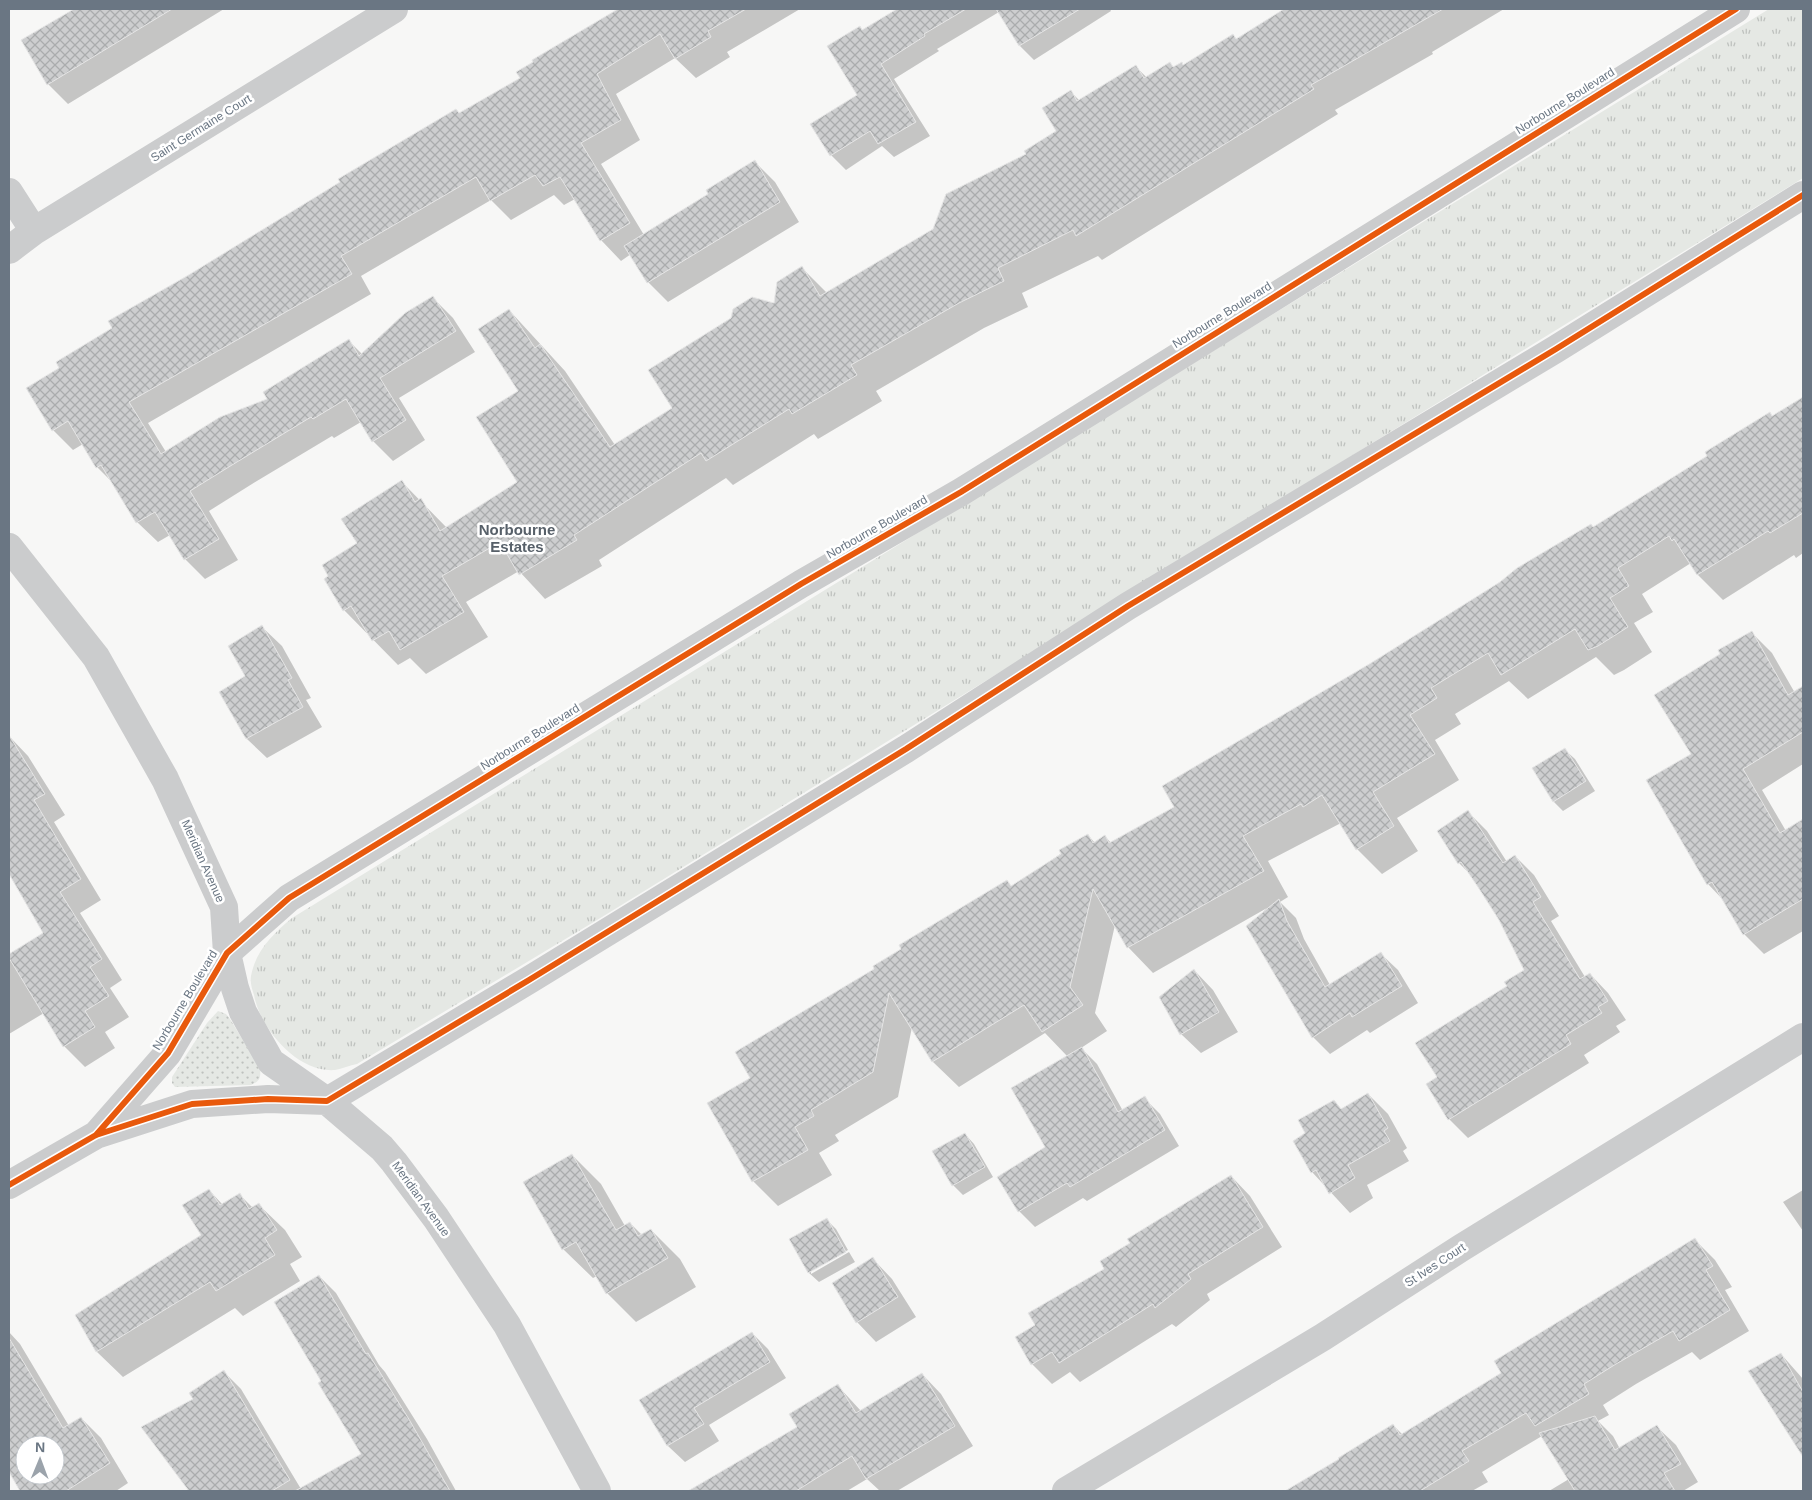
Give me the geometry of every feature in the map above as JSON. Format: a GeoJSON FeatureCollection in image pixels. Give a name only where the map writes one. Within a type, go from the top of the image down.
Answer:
{"type":"FeatureCollection","features":[{"type":"Feature","properties":{"kind":"street","name":"Saint Germaine Court"},"geometry":{"type":"LineString","coordinates":[[9,250],[34,231],[394,9]]}},
{"type":"Feature","properties":{"kind":"street","name":"Norbourne Boulevard"},"geometry":{"type":"LineString","coordinates":[[96,1135],[168,1053],[228,953],[289,898],[801,584],[960,492],[1736,9]]}},
{"type":"Feature","properties":{"kind":"street"},"geometry":{"type":"LineString","coordinates":[[9,192],[34,231]]}},
{"type":"Feature","properties":{"kind":"street"},"geometry":{"type":"LineString","coordinates":[[326,1100],[529,980],[806,811],[1128,606],[1556,349],[1803,195]]}},
{"type":"Feature","properties":{"kind":"street","name":"Meridian Avenue"},"geometry":{"type":"LineString","coordinates":[[9,547],[96,657],[165,779],[224,907],[228,953],[235,988],[243,1012],[271,1062],[326,1100],[382,1148],[436,1218],[507,1325],[597,1491]]}},
{"type":"Feature","properties":{"kind":"street","name":"St Ives Court"},"geometry":{"type":"LineString","coordinates":[[1066,1491],[1323,1337],[1461,1248],[1803,1037]]}},
{"type":"Feature","properties":{"kind":"street","name":"Norbourne Boulevard"},"geometry":{"type":"LineString","coordinates":[[9,1185],[96,1135],[192,1104],[268,1099],[326,1100]]}},
{"type":"Feature","properties":{"kind":"green space"},"geometry":{"type":"Polygon","coordinates":[[[1769,9],[1803,9],[1803,178],[602,917],[357,1064],[335,1070],[321,1069],[307,1064],[294,1056],[272,1034],[258,1008],[251,986],[251,976],[261,950],[278,930],[292,918],[1769,9]]]}},
{"type":"Feature","properties":{"kind":"green space"},"geometry":{"type":"Polygon","coordinates":[[[218,1011],[226,1014],[230,1019],[260,1068],[259,1079],[251,1085],[175,1087],[172,1083],[172,1077],[207,1023],[218,1011]]]}},
{"type":"Feature","properties":{"kind":"building"},"geometry":{"type":"Polygon","coordinates":[[[74,9],[172,9],[47,85],[21,40],[74,9]]]}},
{"type":"Feature","properties":{"kind":"building"},"geometry":{"type":"Polygon","coordinates":[[[618,9],[746,9],[708,31],[711,37],[675,59],[660,34],[597,74],[621,120],[581,143],[630,223],[600,241],[560,177],[543,186],[535,175],[490,201],[476,177],[341,256],[352,274],[129,402],[161,454],[220,417],[267,399],[263,392],[349,339],[359,356],[405,313],[433,296],[456,331],[380,378],[406,420],[372,442],[346,399],[313,419],[311,417],[190,491],[219,539],[184,560],[155,512],[136,523],[101,465],[96,468],[68,421],[52,431],[26,388],[59,368],[56,362],[112,328],[108,321],[187,276],[340,182],[338,179],[456,109],[459,113],[520,78],[516,72],[533,62],[532,60],[618,9]]]}},
{"type":"Feature","properties":{"kind":"building"},"geometry":{"type":"Polygon","coordinates":[[[897,9],[966,9],[924,34],[925,36],[881,64],[916,122],[878,144],[870,131],[830,156],[810,124],[857,95],[827,46],[860,26],[862,30],[897,9]]]}},
{"type":"Feature","properties":{"kind":"building"},"geometry":{"type":"Polygon","coordinates":[[[996,9],[1080,9],[1019,46],[996,9]]]}},
{"type":"Feature","properties":{"kind":"building"},"geometry":{"type":"Polygon","coordinates":[[[1284,9],[1443,9],[1311,85],[1314,89],[1076,236],[1073,230],[998,268],[1004,281],[959,303],[851,365],[857,375],[792,414],[789,409],[706,461],[701,453],[574,535],[577,540],[519,575],[500,542],[442,576],[464,612],[400,650],[389,631],[372,641],[351,606],[343,611],[324,579],[328,576],[322,565],[357,543],[341,519],[402,480],[415,502],[421,498],[440,531],[517,482],[476,417],[518,391],[478,329],[509,309],[535,348],[540,344],[610,447],[672,408],[648,370],[731,318],[733,309],[752,297],[774,303],[777,282],[802,266],[820,296],[933,229],[946,194],[1026,154],[1024,151],[1056,131],[1042,108],[1071,90],[1077,101],[1136,65],[1144,78],[1170,62],[1173,67],[1182,62],[1183,65],[1233,34],[1236,39],[1284,9]]]}},
{"type":"Feature","properties":{"kind":"building"},"geometry":{"type":"Polygon","coordinates":[[[755,160],[780,202],[647,283],[624,246],[708,194],[706,190],[755,160]]]}},
{"type":"Feature","properties":{"kind":"building"},"geometry":{"type":"Polygon","coordinates":[[[1803,397],[1803,513],[1770,533],[1768,531],[1697,575],[1674,539],[1672,541],[1669,536],[1618,568],[1629,586],[1610,598],[1628,627],[1598,646],[1588,650],[1575,629],[1501,675],[1488,653],[1431,688],[1437,698],[1410,715],[1435,754],[1373,792],[1394,826],[1356,850],[1322,795],[1303,807],[1301,804],[1243,836],[1264,871],[1127,948],[1093,889],[1070,987],[1083,1005],[1042,1032],[1024,1005],[932,1062],[889,993],[873,1072],[811,1110],[814,1116],[795,1127],[808,1150],[752,1182],[707,1103],[750,1078],[735,1052],[874,969],[873,966],[901,949],[899,945],[1007,880],[1011,886],[1061,854],[1059,850],[1088,834],[1093,843],[1105,835],[1109,843],[1174,807],[1162,786],[1371,663],[1500,582],[1517,568],[1591,524],[1593,527],[1707,456],[1705,452],[1770,412],[1772,416],[1803,397]]]}},
{"type":"Feature","properties":{"kind":"building"},"geometry":{"type":"Polygon","coordinates":[[[262,625],[292,678],[288,680],[303,707],[246,739],[219,692],[245,676],[228,646],[262,625]]]}},
{"type":"Feature","properties":{"kind":"building"},"geometry":{"type":"Polygon","coordinates":[[[1752,631],[1788,695],[1803,686],[1803,732],[1743,769],[1780,833],[1803,819],[1803,899],[1743,935],[1712,882],[1707,885],[1646,780],[1691,754],[1654,695],[1720,654],[1718,650],[1752,631]]]}},
{"type":"Feature","properties":{"kind":"building"},"geometry":{"type":"Polygon","coordinates":[[[9,735],[45,794],[34,800],[81,879],[60,892],[102,959],[90,967],[109,996],[85,1011],[95,1027],[63,1047],[9,958],[9,954],[43,933],[9,874],[9,735]]]}},
{"type":"Feature","properties":{"kind":"building"},"geometry":{"type":"Polygon","coordinates":[[[1565,748],[1586,781],[1553,802],[1532,768],[1565,748]]]}},
{"type":"Feature","properties":{"kind":"building"},"geometry":{"type":"Polygon","coordinates":[[[1468,810],[1503,863],[1515,855],[1541,897],[1533,902],[1580,979],[1590,973],[1608,1001],[1598,1007],[1602,1013],[1566,1035],[1571,1044],[1448,1120],[1426,1084],[1437,1077],[1415,1043],[1507,986],[1504,982],[1524,970],[1499,920],[1461,862],[1458,864],[1437,831],[1468,810]]]}},
{"type":"Feature","properties":{"kind":"building"},"geometry":{"type":"Polygon","coordinates":[[[1279,899],[1287,921],[1325,987],[1381,952],[1402,986],[1352,1017],[1350,1013],[1312,1038],[1246,926],[1279,899]]]}},
{"type":"Feature","properties":{"kind":"building"},"geometry":{"type":"Polygon","coordinates":[[[1194,969],[1219,1012],[1180,1035],[1159,997],[1194,969]]]}},
{"type":"Feature","properties":{"kind":"building"},"geometry":{"type":"Polygon","coordinates":[[[1082,1047],[1118,1112],[1145,1096],[1165,1130],[1070,1187],[1067,1183],[1018,1212],[997,1177],[1045,1147],[1011,1088],[1082,1047]]]}},
{"type":"Feature","properties":{"kind":"building"},"geometry":{"type":"Polygon","coordinates":[[[1368,1093],[1388,1128],[1384,1131],[1390,1141],[1348,1165],[1355,1178],[1329,1194],[1316,1170],[1311,1173],[1293,1141],[1305,1133],[1298,1120],[1334,1100],[1341,1109],[1368,1093]]]}},
{"type":"Feature","properties":{"kind":"building"},"geometry":{"type":"Polygon","coordinates":[[[965,1133],[985,1167],[952,1186],[932,1151],[965,1133]]]}},
{"type":"Feature","properties":{"kind":"building"},"geometry":{"type":"Polygon","coordinates":[[[572,1154],[616,1230],[630,1222],[638,1236],[651,1229],[668,1258],[606,1294],[576,1242],[562,1250],[523,1182],[572,1154]]]}},
{"type":"Feature","properties":{"kind":"building"},"geometry":{"type":"Polygon","coordinates":[[[1231,1175],[1263,1227],[1188,1274],[1191,1279],[1155,1308],[1153,1304],[1059,1363],[1052,1352],[1031,1365],[1015,1337],[1035,1325],[1028,1313],[1104,1269],[1100,1261],[1130,1243],[1127,1239],[1231,1175]]]}},
{"type":"Feature","properties":{"kind":"building"},"geometry":{"type":"Polygon","coordinates":[[[209,1189],[220,1205],[240,1193],[249,1209],[259,1203],[277,1230],[265,1238],[275,1255],[216,1291],[210,1282],[96,1352],[75,1315],[201,1235],[182,1205],[209,1189]]]}},
{"type":"Feature","properties":{"kind":"building"},"geometry":{"type":"Polygon","coordinates":[[[827,1218],[846,1252],[808,1273],[789,1239],[827,1218]]]}},
{"type":"Feature","properties":{"kind":"building"},"geometry":{"type":"Polygon","coordinates":[[[1695,1238],[1713,1266],[1706,1270],[1730,1310],[1679,1341],[1673,1331],[1616,1364],[1584,1384],[1589,1394],[1535,1426],[1526,1413],[1462,1451],[1469,1461],[1420,1491],[1285,1491],[1393,1424],[1400,1435],[1501,1373],[1494,1361],[1695,1238]]]}},
{"type":"Feature","properties":{"kind":"building"},"geometry":{"type":"Polygon","coordinates":[[[873,1257],[898,1297],[856,1323],[832,1283],[873,1257]]]}},
{"type":"Feature","properties":{"kind":"building"},"geometry":{"type":"Polygon","coordinates":[[[319,1275],[366,1354],[368,1353],[410,1421],[450,1491],[295,1491],[361,1454],[318,1383],[321,1381],[274,1302],[319,1275]]]}},
{"type":"Feature","properties":{"kind":"building"},"geometry":{"type":"Polygon","coordinates":[[[752,1332],[770,1362],[694,1408],[704,1424],[667,1446],[639,1400],[752,1332]]]}},
{"type":"Feature","properties":{"kind":"building"},"geometry":{"type":"Polygon","coordinates":[[[9,1338],[63,1428],[81,1417],[110,1463],[66,1491],[20,1491],[17,1485],[65,1485],[65,1435],[15,1435],[15,1482],[9,1472],[9,1338]]]}},
{"type":"Feature","properties":{"kind":"building"},"geometry":{"type":"Polygon","coordinates":[[[1781,1353],[1803,1392],[1803,1457],[1748,1371],[1781,1353]]]}},
{"type":"Feature","properties":{"kind":"building"},"geometry":{"type":"Polygon","coordinates":[[[224,1370],[290,1480],[272,1491],[189,1491],[141,1427],[193,1399],[189,1393],[224,1370]]]}},
{"type":"Feature","properties":{"kind":"building"},"geometry":{"type":"Polygon","coordinates":[[[922,1373],[955,1426],[866,1479],[852,1456],[796,1491],[688,1491],[797,1427],[789,1414],[838,1384],[856,1413],[922,1373]]]}},
{"type":"Feature","properties":{"kind":"building"},"geometry":{"type":"Polygon","coordinates":[[[1595,1416],[1615,1450],[1657,1425],[1681,1464],[1664,1473],[1675,1491],[1575,1491],[1539,1433],[1595,1416]]]}},
{"type":"Feature","properties":{"kind":"cycle path"},"geometry":{"type":"LineString","coordinates":[[96,1135],[168,1053],[227,953],[289,898],[801,584],[961,492],[1736,9]]}},
{"type":"Feature","properties":{"kind":"cycle path"},"geometry":{"type":"LineString","coordinates":[[9,1185],[96,1135],[192,1104],[268,1099],[327,1101],[529,980],[906,749],[1128,606],[1556,349],[1803,195]]}},
{"type":"Feature","properties":{"kind":"district","name":"Norbourne Estates"},"geometry":{"type":"Point","coordinates":[517,538]}}]}
